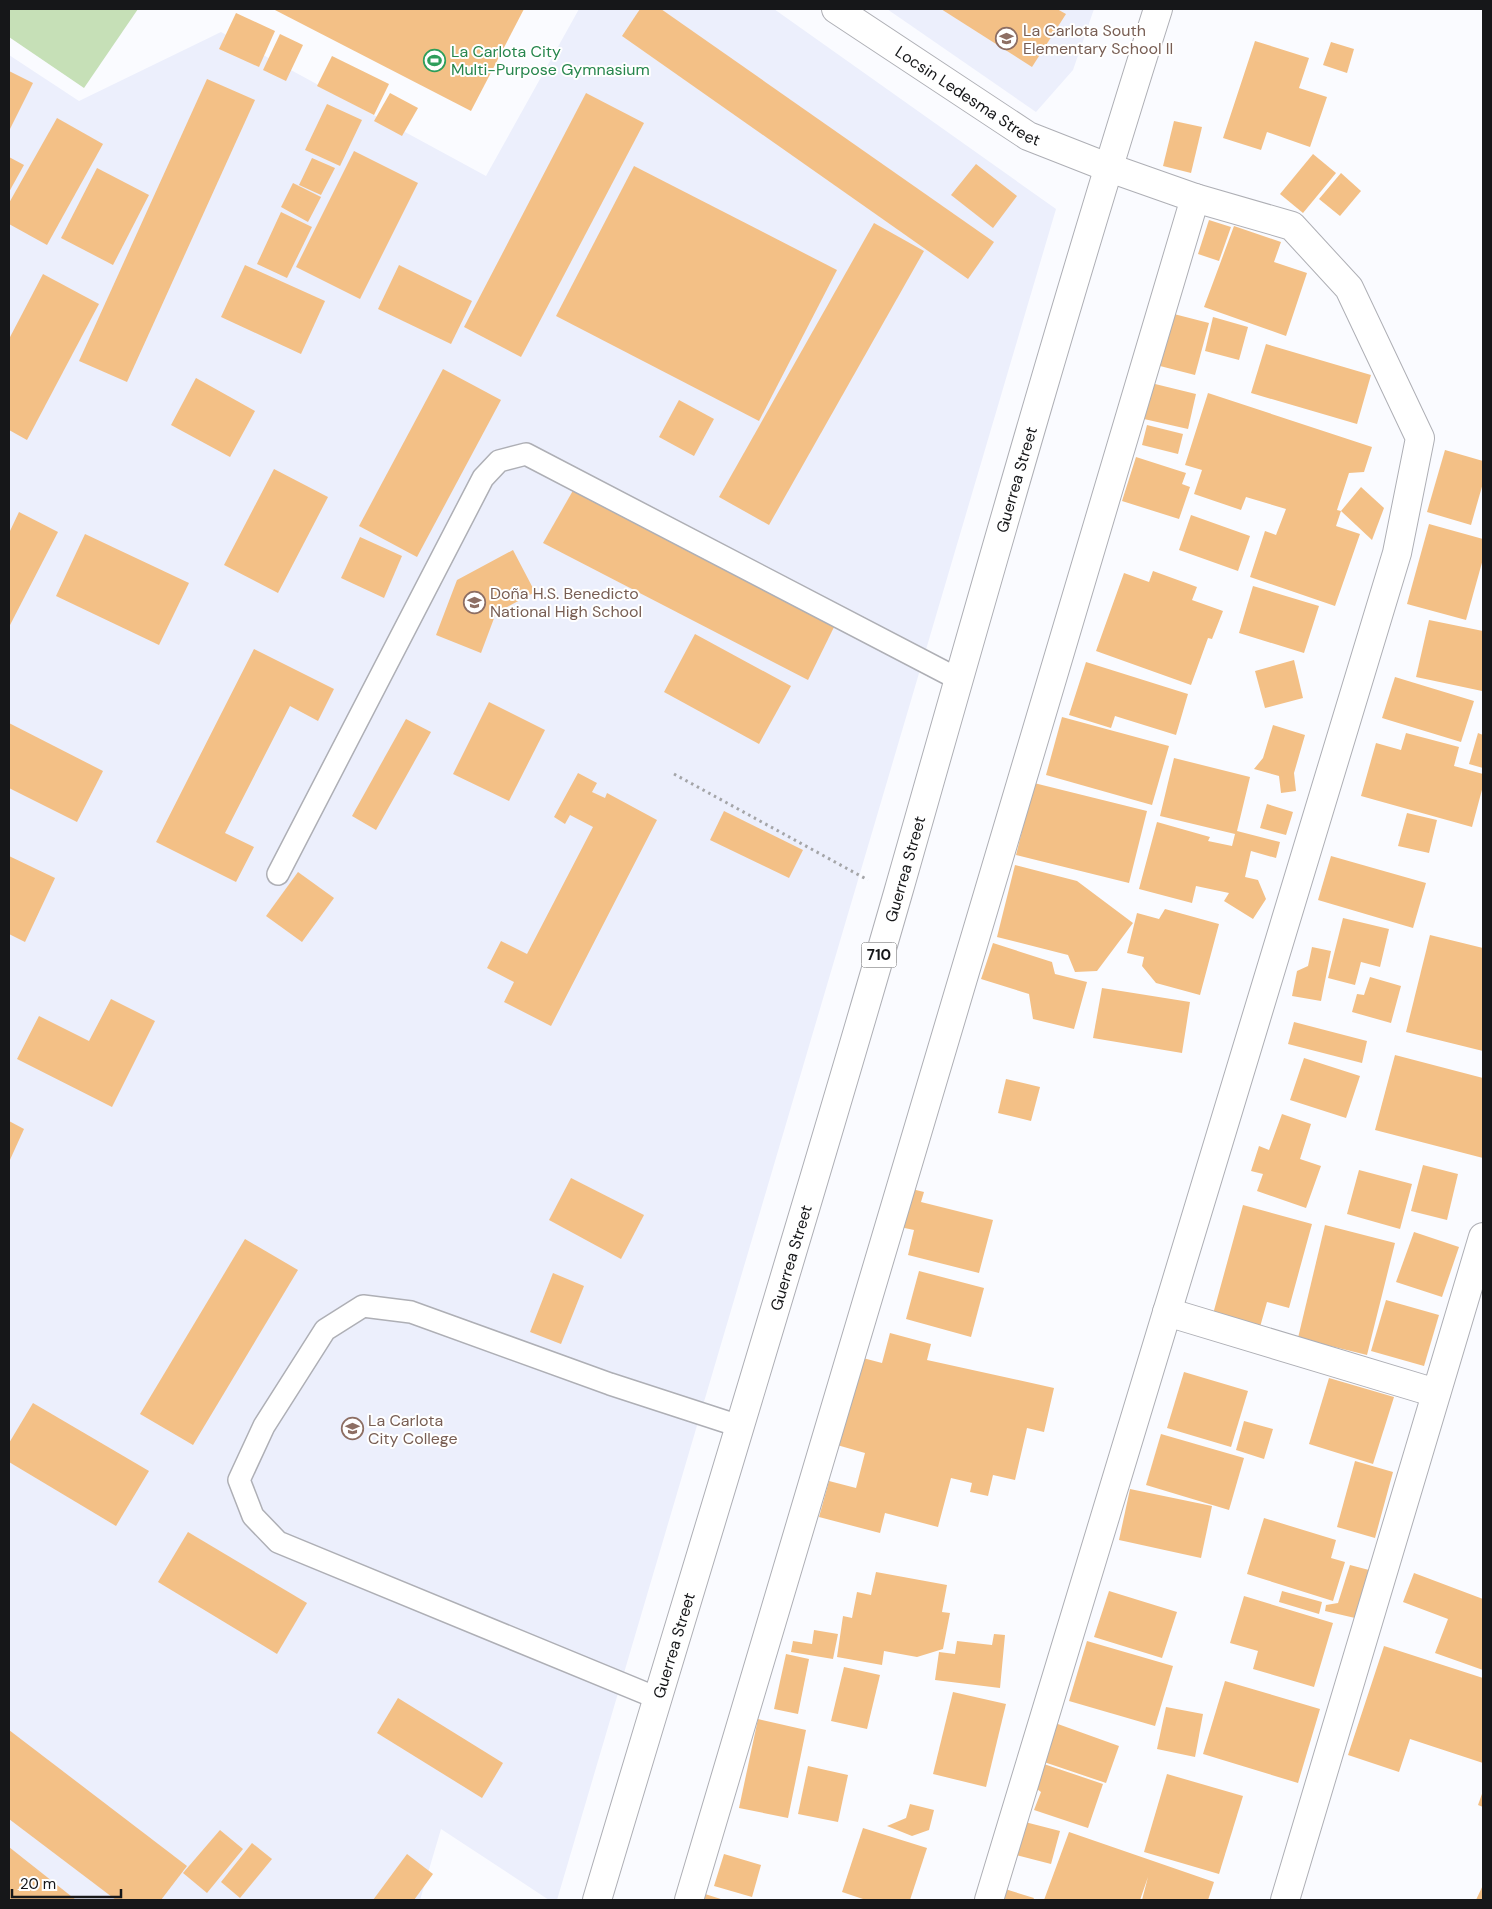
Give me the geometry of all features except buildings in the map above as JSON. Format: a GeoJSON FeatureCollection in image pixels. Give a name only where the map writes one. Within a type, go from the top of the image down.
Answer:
{"type":"FeatureCollection","features":[{"type":"Feature","properties":{"kind":"street","name":"Locsin Ledesma Street"},"geometry":{"type":"LineString","coordinates":[[836,9],[1028,136],[1195,198],[1292,226],[1349,288],[1420,438],[1397,553],[989,1900]]}},
{"type":"Feature","properties":{"kind":"street","name":"Guerrea Street"},"geometry":{"type":"LineString","coordinates":[[597,1900],[897,896],[958,679],[1108,167],[1158,9]]}},
{"type":"Feature","properties":{"kind":"street"},"geometry":{"type":"LineString","coordinates":[[689,1900],[1195,198]]}},
{"type":"Feature","properties":{"kind":"street"},"geometry":{"type":"LineString","coordinates":[[1285,1900],[1483,1237]]}},
{"type":"Feature","properties":{"kind":"street"},"geometry":{"type":"LineString","coordinates":[[1167,1312],[1436,1393]]}},
{"type":"Feature","properties":{"kind":"lane"},"geometry":{"type":"LineString","coordinates":[[278,874],[483,478],[499,461],[526,454],[958,679]]}},
{"type":"Feature","properties":{"kind":"lane"},"geometry":{"type":"LineString","coordinates":[[657,1698],[278,1542],[253,1516],[239,1480],[264,1426],[325,1330],[363,1306],[411,1312],[610,1384],[739,1426]]}},
{"type":"Feature","properties":{"kind":"path"},"geometry":{"type":"LineString","coordinates":[[674,774],[897,896]]}},
{"type":"Feature","properties":{"kind":"shaded area","name":"Doña H.S. Benedicto National High School"},"geometry":{"type":"Polygon","coordinates":[[[579,9],[774,9],[1056,209],[557,1900],[549,1900],[441,1829],[420,1900],[9,1900],[9,55],[79,101],[221,32],[486,176],[579,9]]]}},
{"type":"Feature","properties":{"kind":"shaded area","name":"La Carlota South Elementary School II"},"geometry":{"type":"Polygon","coordinates":[[[887,9],[1094,9],[1073,70],[1036,112],[887,9]]]}},
{"type":"Feature","properties":{"kind":"green space"},"geometry":{"type":"Polygon","coordinates":[[[9,9],[138,9],[84,88],[9,37],[9,9]]]}},
{"type":"Feature","properties":{"kind":"place","name":"La Carlota South Elementary School II"},"geometry":{"type":"Point","coordinates":[1007,39]}},
{"type":"Feature","properties":{"kind":"place","name":"La Carlota City Multi-Purpose Gymnasium"},"geometry":{"type":"Point","coordinates":[435,60]}},
{"type":"Feature","properties":{"kind":"place","name":"Doña H.S. Benedicto National High School"},"geometry":{"type":"Point","coordinates":[474,602]}},
{"type":"Feature","properties":{"kind":"place","name":"La Carlota City College"},"geometry":{"type":"Point","coordinates":[352,1429]}}]}
